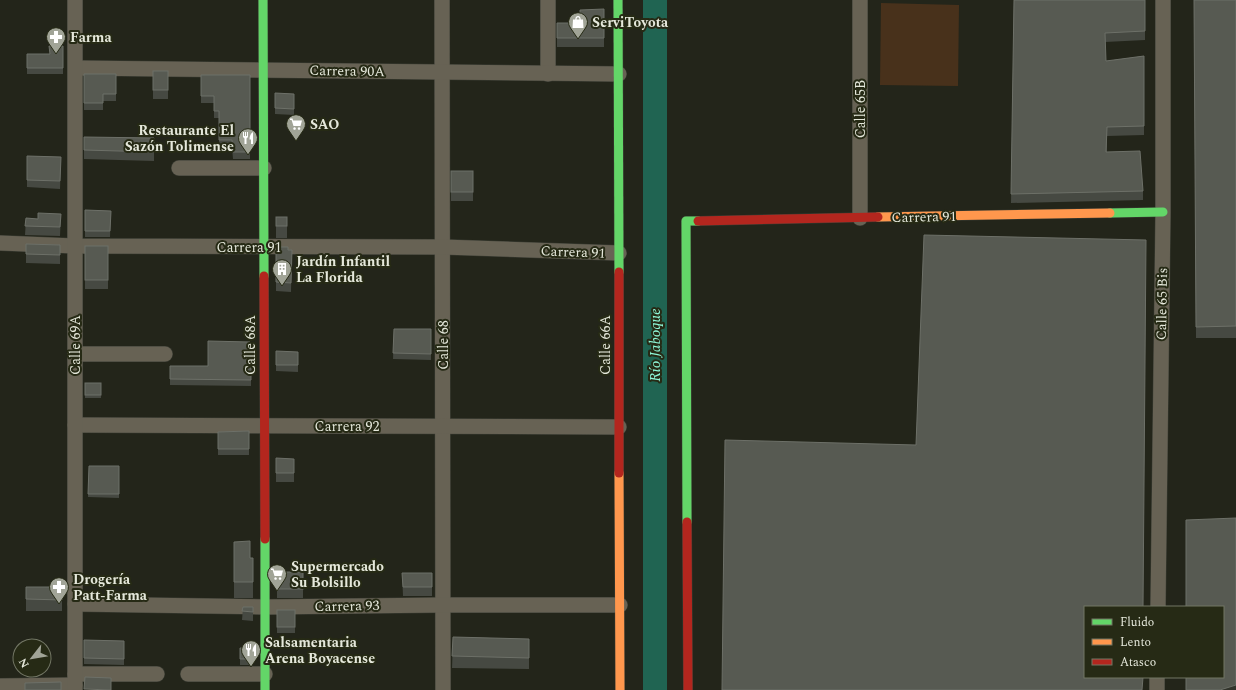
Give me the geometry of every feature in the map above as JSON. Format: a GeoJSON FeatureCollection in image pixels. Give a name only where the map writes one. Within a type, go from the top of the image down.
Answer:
{"type":"FeatureCollection","features":[{"type":"Feature","properties":{"kind":"street","name":"Calle 69A"},"geometry":{"type":"LineString","coordinates":[[75,683],[76,0]]}},
{"type":"Feature","properties":{"kind":"street","name":"Calle 68A"},"geometry":{"type":"LineString","coordinates":[[263,0],[265,690]]}},
{"type":"Feature","properties":{"kind":"street","name":"Calle 68"},"geometry":{"type":"LineString","coordinates":[[442,0],[443,690]]}},
{"type":"Feature","properties":{"kind":"street"},"geometry":{"type":"LineString","coordinates":[[548,0],[548,74]]}},
{"type":"Feature","properties":{"kind":"street","name":"Calle 66A"},"geometry":{"type":"LineString","coordinates":[[618,0],[620,690]]}},
{"type":"Feature","properties":{"kind":"street","name":"Calle 65B"},"geometry":{"type":"LineString","coordinates":[[860,0],[860,218]]}},
{"type":"Feature","properties":{"kind":"street","name":"Calle 65 Bis"},"geometry":{"type":"LineString","coordinates":[[1158,606],[1163,212],[1163,0]]}},
{"type":"Feature","properties":{"kind":"street","name":"Carrera 90A"},"geometry":{"type":"LineString","coordinates":[[76,68],[619,74]]}},
{"type":"Feature","properties":{"kind":"street"},"geometry":{"type":"LineString","coordinates":[[179,168],[264,168]]}},
{"type":"Feature","properties":{"kind":"street","name":"Carrera 91"},"geometry":{"type":"LineString","coordinates":[[688,690],[686,221],[1163,212]]}},
{"type":"Feature","properties":{"kind":"street","name":"Carrera 91"},"geometry":{"type":"LineString","coordinates":[[0,243],[75,246],[443,247],[619,253]]}},
{"type":"Feature","properties":{"kind":"street"},"geometry":{"type":"LineString","coordinates":[[75,354],[165,354]]}},
{"type":"Feature","properties":{"kind":"street","name":"Carrera 92"},"geometry":{"type":"LineString","coordinates":[[75,425],[619,427]]}},
{"type":"Feature","properties":{"kind":"street","name":"Carrera 93"},"geometry":{"type":"LineString","coordinates":[[75,604],[265,607],[443,604],[620,605]]}},
{"type":"Feature","properties":{"kind":"street"},"geometry":{"type":"LineString","coordinates":[[0,686],[75,683],[156,674]]}},
{"type":"Feature","properties":{"kind":"street"},"geometry":{"type":"LineString","coordinates":[[188,674],[265,674]]}},
{"type":"Feature","properties":{"kind":"street"},"geometry":{"type":"LineString","coordinates":[[1157,678],[1157,690]]}},
{"type":"Feature","properties":{"kind":"shaded area"},"geometry":{"type":"Polygon","coordinates":[[[881,3],[959,5],[958,86],[880,85],[881,3]]]}},
{"type":"Feature","properties":{"kind":"building"},"geometry":{"type":"Polygon","coordinates":[[[1014,0],[1145,0],[1145,31],[1105,33],[1106,61],[1144,56],[1144,126],[1107,127],[1106,152],[1140,151],[1143,191],[1011,194],[1014,0]]]}},
{"type":"Feature","properties":{"kind":"building"},"geometry":{"type":"Polygon","coordinates":[[[1194,0],[1236,0],[1236,326],[1196,327],[1194,0]]]}},
{"type":"Feature","properties":{"kind":"building"},"geometry":{"type":"Polygon","coordinates":[[[604,9],[604,38],[557,38],[557,23],[580,23],[580,10],[604,9]]]}},
{"type":"Feature","properties":{"kind":"building"},"geometry":{"type":"Polygon","coordinates":[[[49,46],[63,46],[63,68],[27,68],[27,54],[50,54],[49,46]]]}},
{"type":"Feature","properties":{"kind":"building"},"geometry":{"type":"Polygon","coordinates":[[[153,71],[168,71],[168,90],[153,90],[153,71]]]}},
{"type":"Feature","properties":{"kind":"building"},"geometry":{"type":"Polygon","coordinates":[[[84,74],[116,74],[116,94],[103,94],[103,103],[84,103],[84,74]]]}},
{"type":"Feature","properties":{"kind":"building"},"geometry":{"type":"Polygon","coordinates":[[[201,75],[250,75],[250,152],[233,152],[232,140],[219,140],[219,111],[214,111],[214,96],[201,96],[201,75]]]}},
{"type":"Feature","properties":{"kind":"building"},"geometry":{"type":"Polygon","coordinates":[[[275,93],[294,94],[294,109],[275,108],[275,93]]]}},
{"type":"Feature","properties":{"kind":"building"},"geometry":{"type":"Polygon","coordinates":[[[84,137],[154,138],[154,152],[84,150],[84,137]]]}},
{"type":"Feature","properties":{"kind":"building"},"geometry":{"type":"Polygon","coordinates":[[[27,156],[61,157],[60,181],[27,180],[27,156]]]}},
{"type":"Feature","properties":{"kind":"building"},"geometry":{"type":"Polygon","coordinates":[[[451,171],[473,171],[473,192],[451,192],[451,171]]]}},
{"type":"Feature","properties":{"kind":"building"},"geometry":{"type":"Polygon","coordinates":[[[85,210],[111,211],[110,231],[85,231],[85,210]]]}},
{"type":"Feature","properties":{"kind":"building"},"geometry":{"type":"Polygon","coordinates":[[[38,213],[61,214],[60,227],[25,226],[26,218],[38,219],[38,213]]]}},
{"type":"Feature","properties":{"kind":"building"},"geometry":{"type":"Polygon","coordinates":[[[276,217],[287,217],[287,226],[276,226],[276,217]]]}},
{"type":"Feature","properties":{"kind":"building"},"geometry":{"type":"Polygon","coordinates":[[[924,235],[1146,240],[1143,606],[1084,606],[1084,678],[1143,678],[1142,690],[722,690],[725,440],[916,445],[924,235]]]}},
{"type":"Feature","properties":{"kind":"building"},"geometry":{"type":"Polygon","coordinates":[[[26,244],[60,245],[60,255],[26,254],[26,244]]]}},
{"type":"Feature","properties":{"kind":"building"},"geometry":{"type":"Polygon","coordinates":[[[85,246],[108,246],[108,280],[85,280],[85,246]]]}},
{"type":"Feature","properties":{"kind":"building"},"geometry":{"type":"Polygon","coordinates":[[[280,247],[288,247],[288,250],[292,250],[291,283],[276,282],[276,249],[280,247]]]}},
{"type":"Feature","properties":{"kind":"building"},"geometry":{"type":"Polygon","coordinates":[[[394,329],[431,329],[431,354],[393,353],[394,329]]]}},
{"type":"Feature","properties":{"kind":"building"},"geometry":{"type":"Polygon","coordinates":[[[208,341],[250,342],[251,380],[170,379],[170,366],[208,366],[208,341]]]}},
{"type":"Feature","properties":{"kind":"building"},"geometry":{"type":"Polygon","coordinates":[[[276,351],[298,352],[298,365],[276,365],[276,351]]]}},
{"type":"Feature","properties":{"kind":"building"},"geometry":{"type":"Polygon","coordinates":[[[85,383],[101,383],[101,395],[85,395],[85,383]]]}},
{"type":"Feature","properties":{"kind":"building"},"geometry":{"type":"Polygon","coordinates":[[[249,431],[249,449],[218,449],[218,432],[249,431]]]}},
{"type":"Feature","properties":{"kind":"building"},"geometry":{"type":"Polygon","coordinates":[[[276,458],[294,459],[294,473],[276,473],[276,458]]]}},
{"type":"Feature","properties":{"kind":"building"},"geometry":{"type":"Polygon","coordinates":[[[89,466],[119,466],[119,494],[88,494],[89,466]]]}},
{"type":"Feature","properties":{"kind":"building"},"geometry":{"type":"Polygon","coordinates":[[[1236,518],[1236,685],[1220,690],[1186,690],[1186,678],[1224,678],[1224,606],[1186,606],[1186,520],[1236,518]]]}},
{"type":"Feature","properties":{"kind":"building"},"geometry":{"type":"Polygon","coordinates":[[[250,541],[250,558],[253,558],[253,582],[234,582],[234,542],[250,541]]]}},
{"type":"Feature","properties":{"kind":"building"},"geometry":{"type":"Polygon","coordinates":[[[277,572],[303,572],[303,589],[277,589],[277,572]]]}},
{"type":"Feature","properties":{"kind":"building"},"geometry":{"type":"Polygon","coordinates":[[[402,573],[432,573],[432,587],[403,587],[402,573]]]}},
{"type":"Feature","properties":{"kind":"building"},"geometry":{"type":"Polygon","coordinates":[[[26,587],[62,587],[62,600],[26,599],[26,587]]]}},
{"type":"Feature","properties":{"kind":"building"},"geometry":{"type":"Polygon","coordinates":[[[243,607],[253,607],[253,612],[242,611],[243,607]]]}},
{"type":"Feature","properties":{"kind":"building"},"geometry":{"type":"Polygon","coordinates":[[[277,610],[295,610],[295,627],[277,627],[277,610]]]}},
{"type":"Feature","properties":{"kind":"building"},"geometry":{"type":"Polygon","coordinates":[[[453,637],[529,639],[529,658],[452,656],[453,637]]]}},
{"type":"Feature","properties":{"kind":"building"},"geometry":{"type":"Polygon","coordinates":[[[84,640],[124,641],[124,659],[84,658],[84,640]]]}},
{"type":"Feature","properties":{"kind":"building"},"geometry":{"type":"Polygon","coordinates":[[[240,648],[253,649],[253,659],[240,659],[240,648]]]}},
{"type":"Feature","properties":{"kind":"building"},"geometry":{"type":"Polygon","coordinates":[[[85,677],[111,678],[111,690],[84,689],[85,677]]]}},
{"type":"Feature","properties":{"kind":"building"},"geometry":{"type":"Polygon","coordinates":[[[61,682],[61,690],[25,690],[25,683],[61,682]]]}},
{"type":"Feature","properties":{"kind":"waterway","name":"Río Jaboque"},"geometry":{"type":"LineString","coordinates":[[655,0],[655,690]]}},
{"type":"Feature","properties":{"kind":"traffic: fast"},"geometry":{"type":"LineString","coordinates":[[263,0],[264,276]]}},
{"type":"Feature","properties":{"kind":"traffic: fast"},"geometry":{"type":"LineString","coordinates":[[618,0],[619,272]]}},
{"type":"Feature","properties":{"kind":"traffic: fast"},"geometry":{"type":"LineString","coordinates":[[1110,213],[1163,212]]}},
{"type":"Feature","properties":{"kind":"traffic: fast"},"geometry":{"type":"LineString","coordinates":[[687,522],[686,221],[698,221]]}},
{"type":"Feature","properties":{"kind":"traffic: fast"},"geometry":{"type":"LineString","coordinates":[[265,539],[265,690]]}},
{"type":"Feature","properties":{"kind":"traffic: slow"},"geometry":{"type":"LineString","coordinates":[[878,217],[1110,213]]}},
{"type":"Feature","properties":{"kind":"traffic: slow"},"geometry":{"type":"LineString","coordinates":[[619,473],[620,690]]}},
{"type":"Feature","properties":{"kind":"traffic: jam"},"geometry":{"type":"LineString","coordinates":[[698,221],[878,217]]}},
{"type":"Feature","properties":{"kind":"traffic: jam"},"geometry":{"type":"LineString","coordinates":[[619,272],[619,473]]}},
{"type":"Feature","properties":{"kind":"traffic: jam"},"geometry":{"type":"LineString","coordinates":[[264,276],[265,539]]}},
{"type":"Feature","properties":{"kind":"traffic: jam"},"geometry":{"type":"LineString","coordinates":[[687,522],[688,690]]}},
{"type":"Feature","properties":{"kind":"place","name":"ServiToyota"},"geometry":{"type":"Point","coordinates":[578,39]}},
{"type":"Feature","properties":{"kind":"place","name":"Farma"},"geometry":{"type":"Point","coordinates":[56,54]}},
{"type":"Feature","properties":{"kind":"place","name":"SAO"},"geometry":{"type":"Point","coordinates":[296,141]}},
{"type":"Feature","properties":{"kind":"place","name":"Restaurante El Sazón Tolimense"},"geometry":{"type":"Point","coordinates":[248,155]}},
{"type":"Feature","properties":{"kind":"place","name":"Jardín Infantil La Florida"},"geometry":{"type":"Point","coordinates":[282,286]}},
{"type":"Feature","properties":{"kind":"place","name":"Supermercado Su Bolsillo"},"geometry":{"type":"Point","coordinates":[277,591]}},
{"type":"Feature","properties":{"kind":"place","name":"Drogería Patt-Farma"},"geometry":{"type":"Point","coordinates":[59,604]}},
{"type":"Feature","properties":{"kind":"place","name":"Salsamentaria Arena Boyacense"},"geometry":{"type":"Point","coordinates":[251,667]}}]}
